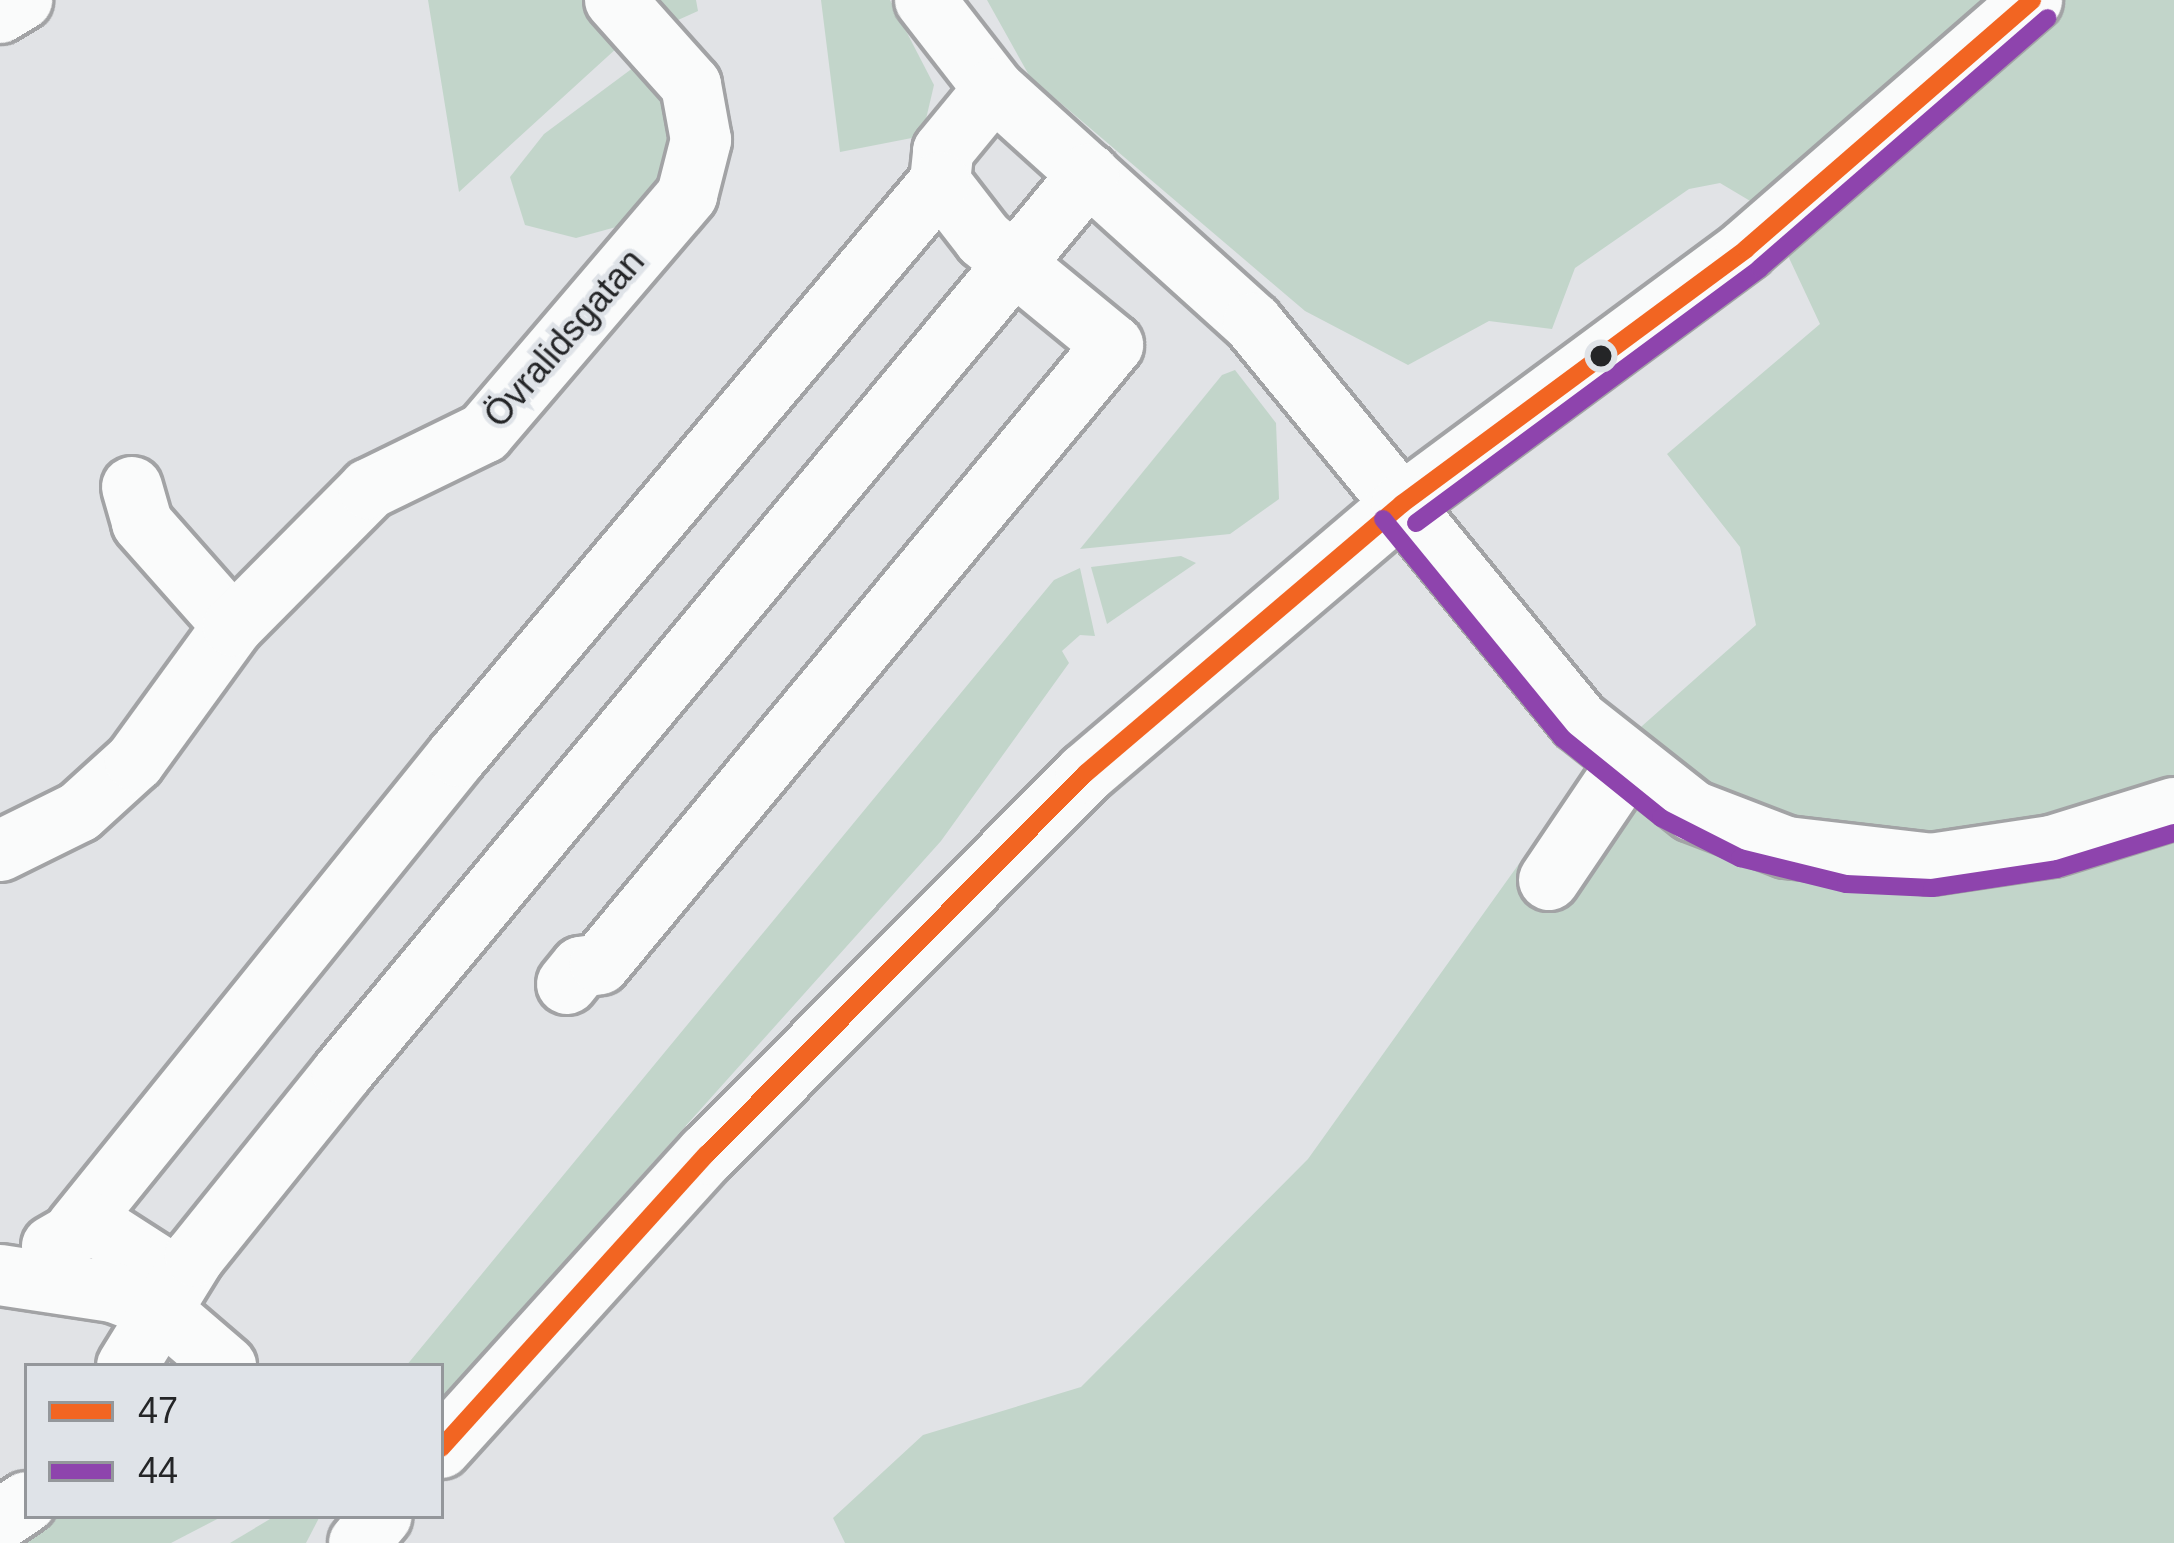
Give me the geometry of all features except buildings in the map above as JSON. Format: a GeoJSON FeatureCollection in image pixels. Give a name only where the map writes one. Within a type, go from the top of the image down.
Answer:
{"type":"FeatureCollection","features":[{"type":"Feature","properties":{"kind":"street"},"geometry":{"type":"LineString","coordinates":[[0,13],[22,0]]}},
{"type":"Feature","properties":{"kind":"street","name":"Övralidsgatan"},"geometry":{"type":"LineString","coordinates":[[0,851],[79,812],[135,761],[233,626],[370,489],[484,433],[686,195],[701,140],[692,85],[615,0]]}},
{"type":"Feature","properties":{"kind":"street"},"geometry":{"type":"LineString","coordinates":[[925,0],[994,89],[1253,322],[1553,693],[1628,764],[1731,828],[1870,862],[2019,854],[2174,808]]}},
{"type":"Feature","properties":{"kind":"street"},"geometry":{"type":"LineString","coordinates":[[444,1445],[707,1154],[1009,847],[1293,591],[1402,504],[1746,249],[2032,0]]}},
{"type":"Feature","properties":{"kind":"street"},"geometry":{"type":"LineString","coordinates":[[18,1275],[76,1228],[457,756],[940,182],[944,151],[994,89]]}},
{"type":"Feature","properties":{"kind":"street"},"geometry":{"type":"LineString","coordinates":[[129,1363],[170,1294],[1089,174]]}},
{"type":"Feature","properties":{"kind":"street"},"geometry":{"type":"LineString","coordinates":[[567,984],[581,967],[600,964],[1113,345],[959,213],[940,182]]}},
{"type":"Feature","properties":{"kind":"street"},"geometry":{"type":"LineString","coordinates":[[132,487],[142,523],[233,626]]}},
{"type":"Feature","properties":{"kind":"street"},"geometry":{"type":"LineString","coordinates":[[1550,880],[1628,764]]}},
{"type":"Feature","properties":{"kind":"street"},"geometry":{"type":"LineString","coordinates":[[76,1228],[102,1227],[170,1294],[224,1363]]}},
{"type":"Feature","properties":{"kind":"street"},"geometry":{"type":"LineString","coordinates":[[18,1275],[170,1294]]}},
{"type":"Feature","properties":{"kind":"street"},"geometry":{"type":"LineString","coordinates":[[358,1543],[379,1519]]}},
{"type":"Feature","properties":{"kind":"green space"},"geometry":{"type":"Polygon","coordinates":[[[428,0],[696,0],[698,11],[618,47],[459,192],[428,0]]]}},
{"type":"Feature","properties":{"kind":"green space"},"geometry":{"type":"Polygon","coordinates":[[[821,0],[890,0],[934,85],[922,136],[840,152],[821,0]]]}},
{"type":"Feature","properties":{"kind":"green space"},"geometry":{"type":"Polygon","coordinates":[[[987,0],[2174,0],[2174,1543],[845,1543],[833,1518],[923,1435],[1081,1387],[1308,1159],[1521,861],[1642,726],[1756,625],[1740,547],[1667,454],[1820,324],[1767,211],[1720,183],[1689,189],[1575,268],[1552,329],[1489,321],[1408,365],[1305,311],[1030,77],[987,0]]]}},
{"type":"Feature","properties":{"kind":"green space"},"geometry":{"type":"Polygon","coordinates":[[[649,56],[685,93],[678,168],[627,224],[576,238],[525,225],[510,177],[544,134],[649,56]]]}},
{"type":"Feature","properties":{"kind":"green space"},"geometry":{"type":"Polygon","coordinates":[[[1235,370],[1276,423],[1279,499],[1230,534],[1080,549],[1222,375],[1235,370]]]}},
{"type":"Feature","properties":{"kind":"green space"},"geometry":{"type":"Polygon","coordinates":[[[1181,556],[1196,563],[1107,624],[1091,567],[1181,556]]]}},
{"type":"Feature","properties":{"kind":"green space"},"geometry":{"type":"Polygon","coordinates":[[[1080,568],[1095,636],[1080,635],[1062,651],[1069,663],[941,841],[444,1396],[444,1363],[408,1363],[1054,580],[1080,568]]]}},
{"type":"Feature","properties":{"kind":"green space"},"geometry":{"type":"Polygon","coordinates":[[[29,1519],[217,1519],[171,1543],[0,1543],[29,1519]]]}},
{"type":"Feature","properties":{"kind":"green space"},"geometry":{"type":"Polygon","coordinates":[[[270,1519],[318,1519],[306,1543],[230,1543],[270,1519]]]}},
{"type":"Feature","properties":{"kind":"transit line","name":"47"},"geometry":{"type":"LineString","coordinates":[[444,1445],[707,1154],[1086,773],[1402,504],[1746,249],[2032,0]]}},
{"type":"Feature","properties":{"kind":"transit line","name":"44"},"geometry":{"type":"LineString","coordinates":[[1416,523],[1760,268],[2048,18]]}},
{"type":"Feature","properties":{"kind":"transit line","name":"44"},"geometry":{"type":"LineString","coordinates":[[1383,519],[1562,738],[1661,818],[1740,858],[1846,884],[1932,888],[2057,869],[2174,833]]}}]}
